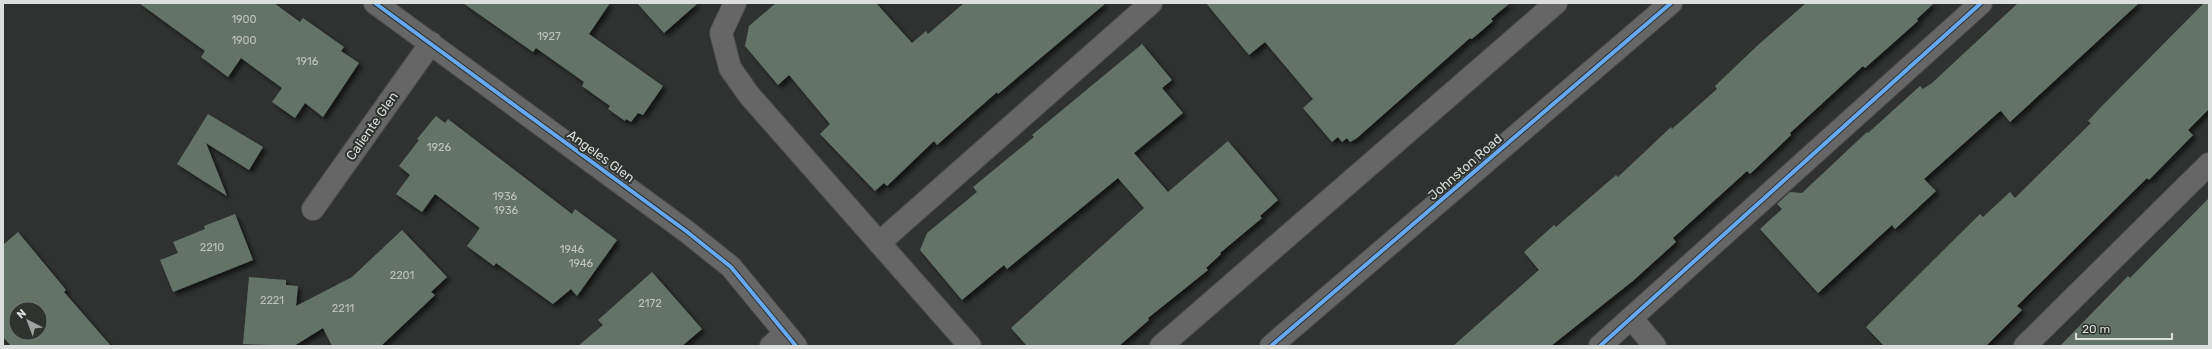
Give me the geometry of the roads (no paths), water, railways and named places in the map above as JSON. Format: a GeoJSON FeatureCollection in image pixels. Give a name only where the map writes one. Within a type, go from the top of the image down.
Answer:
{"type":"FeatureCollection","features":[{"type":"Feature","properties":{"kind":"street","name":"Angeles Glen"},"geometry":{"type":"LineString","coordinates":[[375,3],[686,231],[731,267],[784,342]]}},
{"type":"Feature","properties":{"kind":"street"},"geometry":{"type":"LineString","coordinates":[[735,3],[721,33],[730,68],[749,95],[970,346]]}},
{"type":"Feature","properties":{"kind":"street"},"geometry":{"type":"LineString","coordinates":[[879,242],[1151,3]]}},
{"type":"Feature","properties":{"kind":"street"},"geometry":{"type":"LineString","coordinates":[[1162,346],[1556,3]]}},
{"type":"Feature","properties":{"kind":"street","name":"Johnston Road"},"geometry":{"type":"LineString","coordinates":[[1271,346],[1671,3]]}},
{"type":"Feature","properties":{"kind":"street"},"geometry":{"type":"LineString","coordinates":[[1600,346],[1981,3]]}},
{"type":"Feature","properties":{"kind":"street","name":"Caliente Glen"},"geometry":{"type":"LineString","coordinates":[[313,209],[431,43]]}},
{"type":"Feature","properties":{"kind":"street"},"geometry":{"type":"LineString","coordinates":[[2025,346],[2209,164]]}},
{"type":"Feature","properties":{"kind":"street"},"geometry":{"type":"LineString","coordinates":[[1631,318],[1655,346]]}}]}
